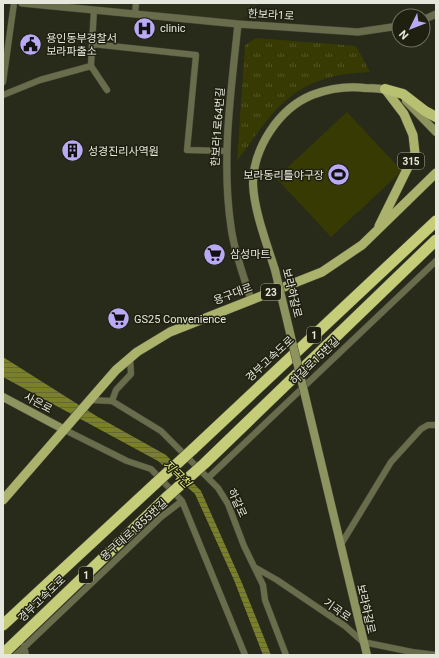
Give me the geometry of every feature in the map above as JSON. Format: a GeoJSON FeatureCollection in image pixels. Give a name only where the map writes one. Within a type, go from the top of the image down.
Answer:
{"type":"FeatureCollection","features":[{"type":"Feature","properties":{"kind":"highway"},"geometry":{"type":"LineString","coordinates":[[385,89],[403,94],[425,111],[436,117]]}},
{"type":"Feature","properties":{"kind":"highway","name":"경부고속도로"},"geometry":{"type":"LineString","coordinates":[[3,625],[436,221]]}},
{"type":"Feature","properties":{"kind":"highway","name":"경부고속도로"},"geometry":{"type":"LineString","coordinates":[[3,654],[168,496],[205,463],[436,240]]}},
{"type":"Feature","properties":{"kind":"main road","name":"보라하갈로"},"geometry":{"type":"LineString","coordinates":[[367,655],[275,270],[255,200],[253,184],[257,155],[263,141],[284,115],[311,95],[353,87],[385,89],[401,96],[436,132]]}},
{"type":"Feature","properties":{"kind":"main road","name":"315"},"geometry":{"type":"LineString","coordinates":[[376,233],[415,153],[413,135],[404,114],[385,89]]}},
{"type":"Feature","properties":{"kind":"main road","name":"용구대로"},"geometry":{"type":"LineString","coordinates":[[92,397],[116,370],[156,339],[170,332],[322,272],[362,246],[436,174]]}},
{"type":"Feature","properties":{"kind":"main road","name":"사은로"},"geometry":{"type":"LineString","coordinates":[[3,397],[67,426]]}},
{"type":"Feature","properties":{"kind":"main road","name":"23"},"geometry":{"type":"LineString","coordinates":[[3,500],[92,397]]}},
{"type":"Feature","properties":{"kind":"street"},"geometry":{"type":"LineString","coordinates":[[3,82],[6,34],[14,3]]}},
{"type":"Feature","properties":{"kind":"street","name":"한보라1로"},"geometry":{"type":"LineString","coordinates":[[22,3],[238,24],[358,32],[391,27]]}},
{"type":"Feature","properties":{"kind":"street"},"geometry":{"type":"LineString","coordinates":[[135,14],[136,3]]}},
{"type":"Feature","properties":{"kind":"street"},"geometry":{"type":"LineString","coordinates":[[94,10],[91,66],[107,90]]}},
{"type":"Feature","properties":{"kind":"street","name":"한보라1로64번길"},"geometry":{"type":"LineString","coordinates":[[238,24],[226,151],[227,193],[231,227],[251,300]]}},
{"type":"Feature","properties":{"kind":"street"},"geometry":{"type":"LineString","coordinates":[[92,44],[196,55],[187,150],[226,151]]}},
{"type":"Feature","properties":{"kind":"street"},"geometry":{"type":"LineString","coordinates":[[3,95],[40,80],[91,66]]}},
{"type":"Feature","properties":{"kind":"street","name":"하갈로15번길"},"geometry":{"type":"LineString","coordinates":[[208,477],[436,261]]}},
{"type":"Feature","properties":{"kind":"street"},"geometry":{"type":"LineString","coordinates":[[92,397],[112,400],[116,390],[132,374],[130,358]]}},
{"type":"Feature","properties":{"kind":"street","name":"하갈로"},"geometry":{"type":"LineString","coordinates":[[112,400],[161,431],[208,477],[228,504],[244,546],[263,585],[265,600],[286,655]]}},
{"type":"Feature","properties":{"kind":"street"},"geometry":{"type":"LineString","coordinates":[[340,546],[391,462],[421,429],[428,425],[436,425]]}},
{"type":"Feature","properties":{"kind":"street","name":"용구대로1855번길"},"geometry":{"type":"LineString","coordinates":[[16,655],[161,517],[182,501],[151,469],[127,461],[67,426]]}},
{"type":"Feature","properties":{"kind":"street"},"geometry":{"type":"LineString","coordinates":[[182,501],[245,655]]}},
{"type":"Feature","properties":{"kind":"street","name":"기곡로"},"geometry":{"type":"LineString","coordinates":[[256,568],[277,580],[344,626],[363,642],[412,652],[436,654]]}},
{"type":"Feature","properties":{"kind":"street"},"geometry":{"type":"LineString","coordinates":[[24,646],[26,655]]}},
{"type":"Feature","properties":{"kind":"shaded area"},"geometry":{"type":"Polygon","coordinates":[[[22,3],[258,3],[257,6],[238,24],[22,3]]]}},
{"type":"Feature","properties":{"kind":"green space"},"geometry":{"type":"Polygon","coordinates":[[[256,38],[356,46],[370,72],[336,76],[318,81],[303,88],[290,97],[268,119],[237,161],[245,45],[256,38]]]}},
{"type":"Feature","properties":{"kind":"green space","name":"보라동리틀야구장"},"geometry":{"type":"Polygon","coordinates":[[[347,112],[402,171],[331,237],[276,178],[347,112]]]}},
{"type":"Feature","properties":{"kind":"water","name":"지곡천"},"geometry":{"type":"Polygon","coordinates":[[[3,357],[98,417],[166,455],[201,491],[242,583],[271,655],[263,655],[234,580],[195,494],[158,461],[3,377],[3,357]]]}},
{"type":"Feature","properties":{"kind":"place","name":"clinic"},"geometry":{"type":"Point","coordinates":[145,28]}},
{"type":"Feature","properties":{"kind":"place","name":"용인동부경찰서 보라파출소"},"geometry":{"type":"Point","coordinates":[31,44]}},
{"type":"Feature","properties":{"kind":"place","name":"성경진리사역원"},"geometry":{"type":"Point","coordinates":[73,151]}},
{"type":"Feature","properties":{"kind":"place","name":"보라동리틀야구장"},"geometry":{"type":"Point","coordinates":[339,175]}},
{"type":"Feature","properties":{"kind":"place","name":"삼성마트"},"geometry":{"type":"Point","coordinates":[215,254]}},
{"type":"Feature","properties":{"kind":"place","name":"GS25 Convenience"},"geometry":{"type":"Point","coordinates":[119,319]}}]}
